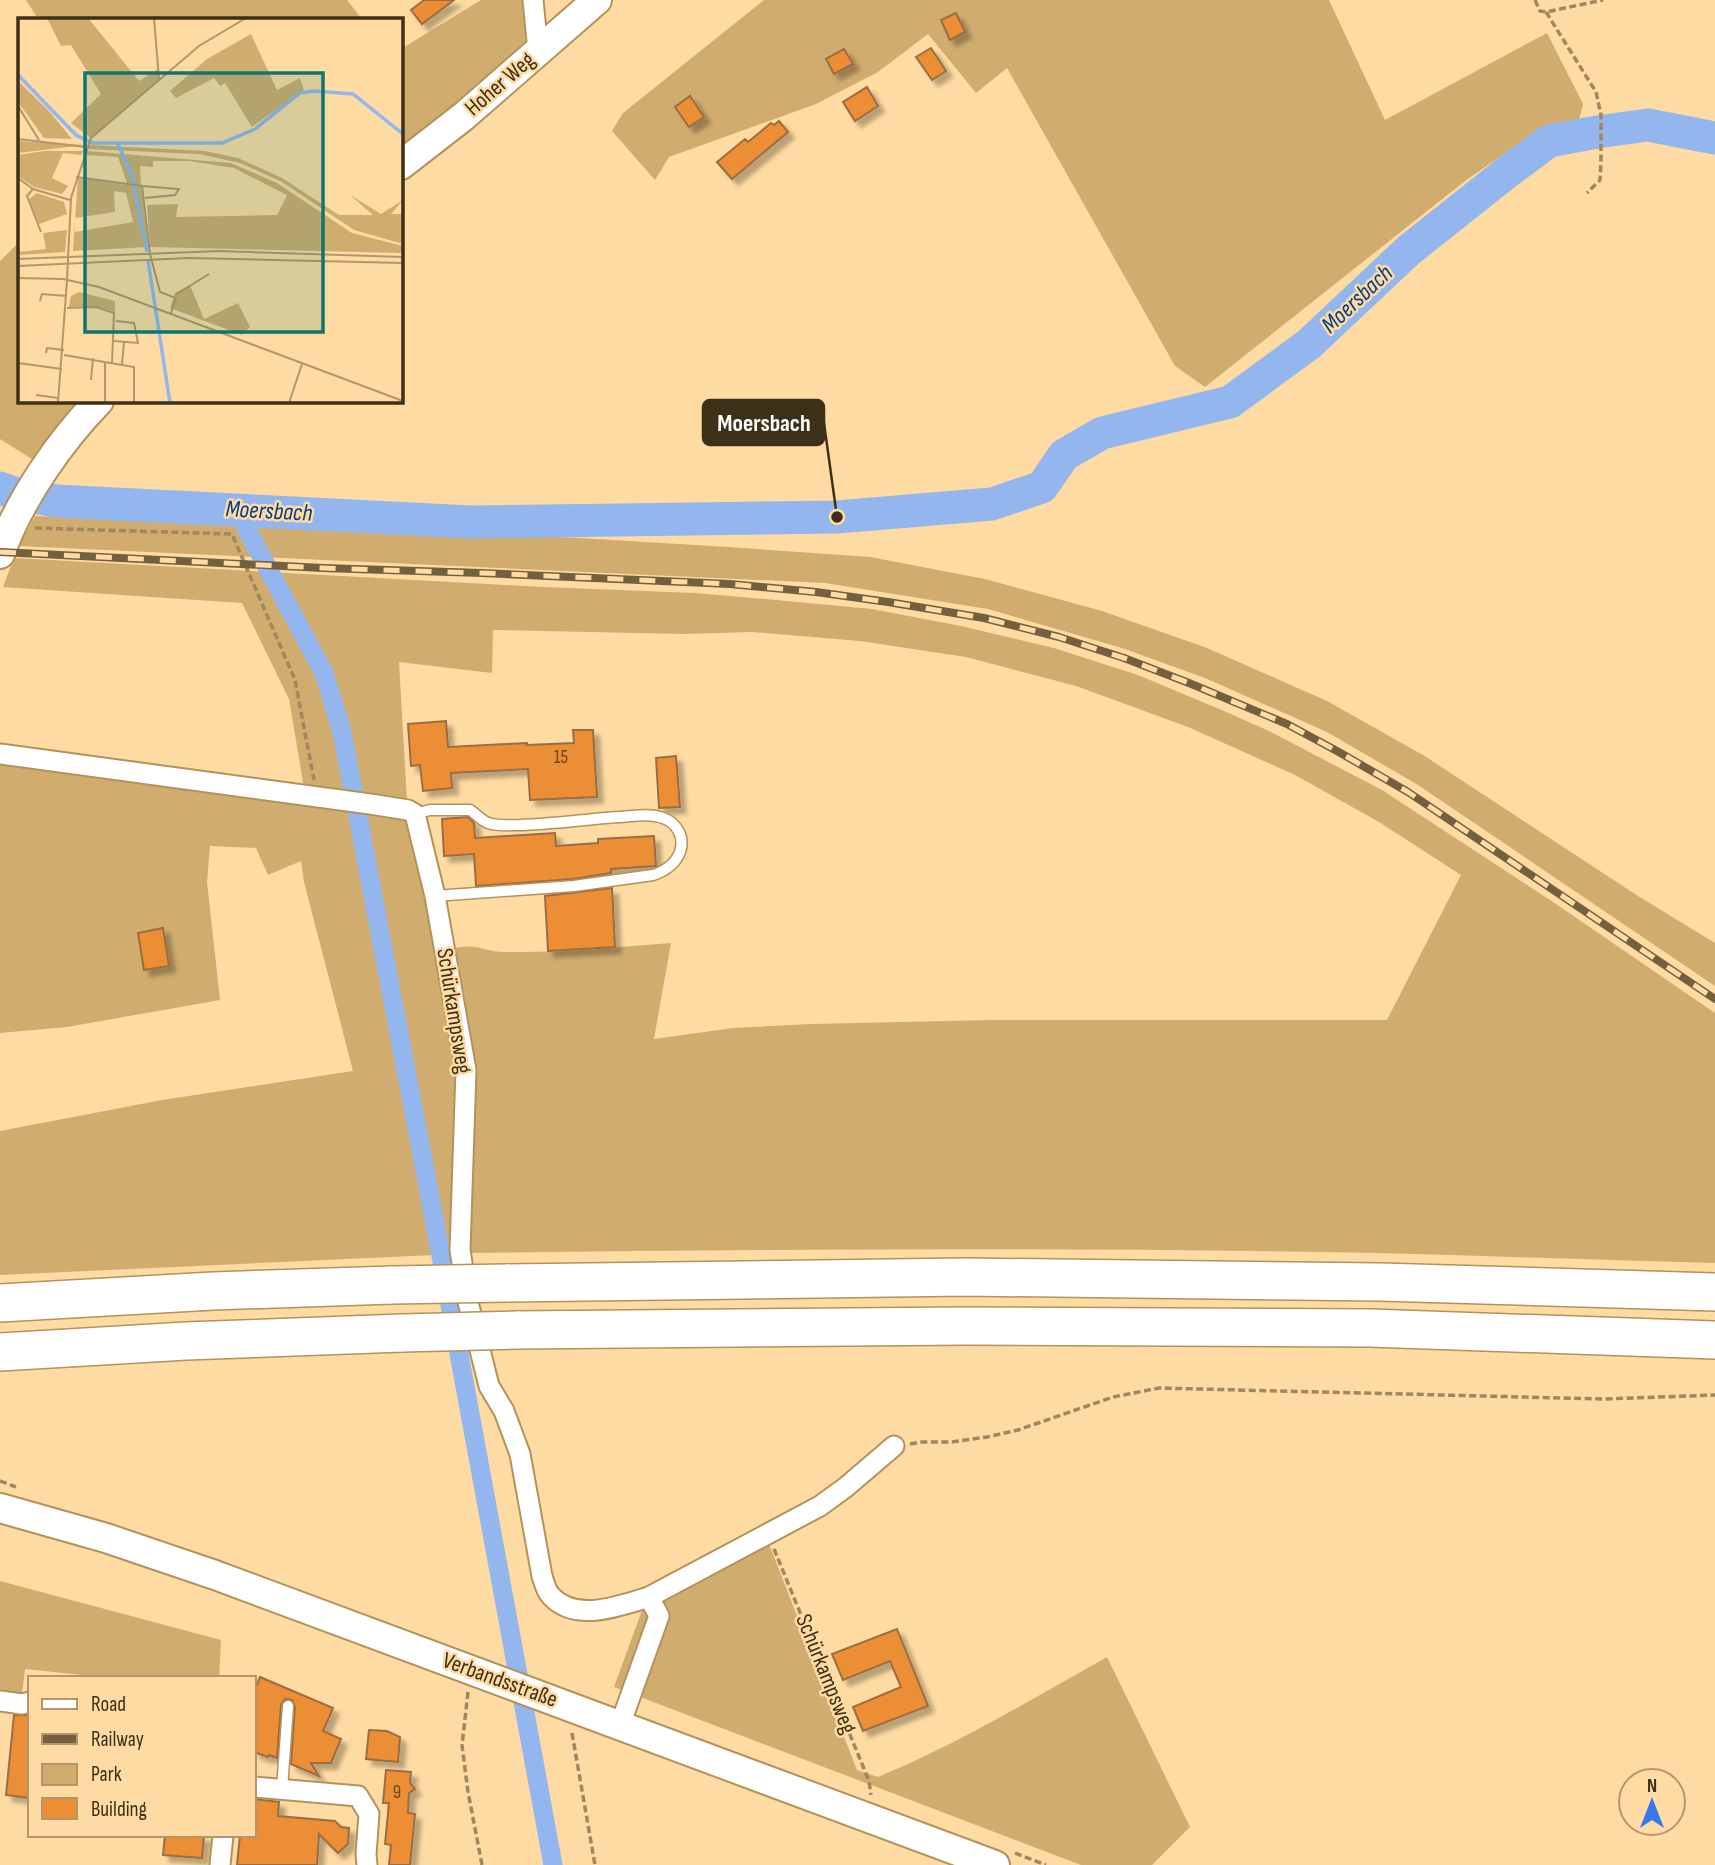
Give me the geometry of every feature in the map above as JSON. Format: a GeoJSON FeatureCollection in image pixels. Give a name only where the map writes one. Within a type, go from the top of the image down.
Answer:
{"type":"FeatureCollection","features":[{"type":"Feature","properties":{"kind":"highway"},"geometry":{"type":"LineString","coordinates":[[0,1303],[213,1291],[392,1285],[993,1277],[1380,1282],[1715,1292]]}},
{"type":"Feature","properties":{"kind":"highway"},"geometry":{"type":"LineString","coordinates":[[0,1352],[187,1341],[402,1333],[964,1326],[1356,1328],[1715,1339]]}},
{"type":"Feature","properties":{"kind":"main road","name":"Hoher Weg"},"geometry":{"type":"LineString","coordinates":[[402,164],[464,116],[597,0]]}},
{"type":"Feature","properties":{"kind":"main road"},"geometry":{"type":"LineString","coordinates":[[0,554],[11,519],[79,422],[98,402]]}},
{"type":"Feature","properties":{"kind":"main road","name":"Verbandsstraße"},"geometry":{"type":"LineString","coordinates":[[0,1508],[106,1538],[215,1575],[480,1673],[564,1712],[620,1725],[995,1865]]}},
{"type":"Feature","properties":{"kind":"street"},"geometry":{"type":"LineString","coordinates":[[533,0],[538,51]]}},
{"type":"Feature","properties":{"kind":"street"},"geometry":{"type":"LineString","coordinates":[[0,754],[346,800],[408,810],[415,814]]}},
{"type":"Feature","properties":{"kind":"street","name":"Schürkampsweg"},"geometry":{"type":"LineString","coordinates":[[415,814],[435,896],[466,1070],[460,1250],[468,1303],[489,1386],[504,1411],[520,1454],[542,1576],[549,1594],[563,1606],[581,1612],[619,1606],[649,1597],[820,1506],[894,1446]]}},
{"type":"Feature","properties":{"kind":"street"},"geometry":{"type":"LineString","coordinates":[[620,1725],[659,1616],[649,1597]]}},
{"type":"Feature","properties":{"kind":"street"},"geometry":{"type":"LineString","coordinates":[[0,1702],[28,1702]]}},
{"type":"Feature","properties":{"kind":"street"},"geometry":{"type":"LineString","coordinates":[[256,1787],[358,1796],[369,1814],[367,1865]]}},
{"type":"Feature","properties":{"kind":"street"},"geometry":{"type":"LineString","coordinates":[[220,1865],[223,1837]]}},
{"type":"Feature","properties":{"kind":"lane"},"geometry":{"type":"LineString","coordinates":[[415,814],[430,810],[470,810],[482,821],[499,825],[642,815],[661,817],[673,822],[680,835],[681,847],[676,861],[662,872],[653,875],[574,886],[435,896]]}},
{"type":"Feature","properties":{"kind":"lane"},"geometry":{"type":"LineString","coordinates":[[282,1789],[288,1706]]}},
{"type":"Feature","properties":{"kind":"path"},"geometry":{"type":"LineString","coordinates":[[1535,0],[1540,10],[1546,12],[1603,0]]}},
{"type":"Feature","properties":{"kind":"path"},"geometry":{"type":"LineString","coordinates":[[1546,12],[1596,92],[1601,115],[1600,180],[1587,193]]}},
{"type":"Feature","properties":{"kind":"path"},"geometry":{"type":"LineString","coordinates":[[11,519],[232,534],[295,680],[317,796]]}},
{"type":"Feature","properties":{"kind":"path"},"geometry":{"type":"LineString","coordinates":[[894,1446],[987,1437],[1018,1430],[1113,1397],[1159,1388],[1604,1399],[1715,1395]]}},
{"type":"Feature","properties":{"kind":"path","name":"Schürkampsweg"},"geometry":{"type":"LineString","coordinates":[[768,1534],[869,1781],[871,1798],[865,1816]]}},
{"type":"Feature","properties":{"kind":"path"},"geometry":{"type":"LineString","coordinates":[[480,1673],[462,1745],[482,1865]]}},
{"type":"Feature","properties":{"kind":"path"},"geometry":{"type":"LineString","coordinates":[[564,1712],[595,1865]]}},
{"type":"Feature","properties":{"kind":"green space"},"geometry":{"type":"Polygon","coordinates":[[[26,0],[347,0],[361,18],[37,18],[26,0]]]}},
{"type":"Feature","properties":{"kind":"green space"},"geometry":{"type":"Polygon","coordinates":[[[481,0],[533,0],[538,51],[402,164],[402,48],[481,0]]]}},
{"type":"Feature","properties":{"kind":"green space"},"geometry":{"type":"Polygon","coordinates":[[[764,0],[1329,0],[1385,120],[1547,33],[1583,104],[1579,120],[1524,140],[1465,181],[1205,387],[1175,366],[1007,68],[976,93],[928,34],[878,72],[816,104],[669,157],[655,180],[612,131],[623,113],[764,0]]]}},
{"type":"Feature","properties":{"kind":"green space"},"geometry":{"type":"Polygon","coordinates":[[[18,243],[18,402],[98,402],[46,468],[0,439],[0,261],[18,243]]]}},
{"type":"Feature","properties":{"kind":"green space"},"geometry":{"type":"Polygon","coordinates":[[[35,516],[580,538],[870,557],[985,579],[1102,611],[1207,648],[1327,701],[1423,755],[1638,896],[1715,943],[1715,986],[1418,785],[1327,732],[1205,678],[1122,648],[988,609],[825,583],[19,546],[35,516]]]}},
{"type":"Feature","properties":{"kind":"green space"},"geometry":{"type":"Polygon","coordinates":[[[14,558],[695,593],[872,609],[1054,648],[1138,675],[1269,731],[1382,790],[1715,1013],[1715,1263],[1377,1253],[1150,1250],[470,1253],[474,1109],[452,949],[474,947],[497,952],[546,952],[671,943],[654,1039],[733,1028],[811,1024],[991,1020],[1387,1020],[1461,875],[1379,822],[1295,775],[1188,727],[1076,686],[966,657],[860,641],[752,632],[684,634],[493,630],[492,673],[399,662],[407,801],[304,788],[289,699],[242,603],[3,587],[14,558]]]}},
{"type":"Feature","properties":{"kind":"green space"},"geometry":{"type":"Polygon","coordinates":[[[0,761],[407,817],[429,909],[460,1071],[456,1254],[0,1275],[0,1131],[162,1100],[353,1071],[304,882],[301,861],[268,875],[256,848],[210,846],[207,882],[220,1000],[67,1027],[0,1033],[0,761]]]}},
{"type":"Feature","properties":{"kind":"green space"},"geometry":{"type":"Polygon","coordinates":[[[762,1526],[857,1770],[878,1777],[908,1764],[1107,1657],[1190,1827],[1152,1865],[1081,1865],[614,1687],[652,1583],[762,1526]]]}},
{"type":"Feature","properties":{"kind":"green space"},"geometry":{"type":"Polygon","coordinates":[[[0,1581],[221,1640],[219,1676],[85,1676],[25,1669],[22,1694],[0,1692],[0,1581]]]}},
{"type":"Feature","properties":{"kind":"building"},"geometry":{"type":"Polygon","coordinates":[[[424,0],[454,0],[422,24],[411,10],[424,0]]]}},
{"type":"Feature","properties":{"kind":"building"},"geometry":{"type":"Polygon","coordinates":[[[956,13],[965,32],[950,40],[941,20],[956,13]]]}},
{"type":"Feature","properties":{"kind":"building"},"geometry":{"type":"Polygon","coordinates":[[[931,48],[946,71],[932,80],[916,57],[931,48]]]}},
{"type":"Feature","properties":{"kind":"building"},"geometry":{"type":"Polygon","coordinates":[[[844,49],[853,64],[834,74],[826,59],[844,49]]]}},
{"type":"Feature","properties":{"kind":"building"},"geometry":{"type":"Polygon","coordinates":[[[867,87],[878,106],[855,121],[843,102],[867,87]]]}},
{"type":"Feature","properties":{"kind":"building"},"geometry":{"type":"Polygon","coordinates":[[[690,96],[704,117],[689,127],[675,107],[690,96]]]}},
{"type":"Feature","properties":{"kind":"building"},"geometry":{"type":"Polygon","coordinates":[[[779,121],[788,132],[732,179],[717,162],[745,139],[748,142],[771,123],[774,125],[779,121]]]}},
{"type":"Feature","properties":{"kind":"building"},"geometry":{"type":"Polygon","coordinates":[[[446,721],[448,747],[574,743],[573,730],[593,730],[597,797],[530,800],[528,769],[451,773],[452,788],[423,791],[420,765],[411,766],[408,724],[446,721]]]}},
{"type":"Feature","properties":{"kind":"building"},"geometry":{"type":"Polygon","coordinates":[[[676,756],[680,807],[659,808],[656,758],[676,756]]]}},
{"type":"Feature","properties":{"kind":"building"},"geometry":{"type":"Polygon","coordinates":[[[468,817],[474,823],[475,838],[555,833],[556,846],[598,843],[598,839],[654,836],[656,866],[611,869],[611,873],[573,879],[476,886],[474,854],[444,856],[442,819],[468,817]]]}},
{"type":"Feature","properties":{"kind":"building"},"geometry":{"type":"Polygon","coordinates":[[[612,888],[615,947],[548,951],[545,896],[612,888]]]}},
{"type":"Feature","properties":{"kind":"building"},"geometry":{"type":"Polygon","coordinates":[[[163,928],[169,966],[144,970],[138,933],[163,928]]]}},
{"type":"Feature","properties":{"kind":"building"},"geometry":{"type":"Polygon","coordinates":[[[897,1629],[928,1706],[863,1731],[853,1707],[901,1687],[890,1661],[843,1680],[832,1654],[897,1629]]]}},
{"type":"Feature","properties":{"kind":"building"},"geometry":{"type":"Polygon","coordinates":[[[260,1677],[333,1708],[323,1731],[341,1739],[331,1763],[311,1763],[319,1776],[291,1764],[295,1707],[292,1700],[285,1699],[281,1705],[277,1758],[256,1753],[256,1687],[260,1677]]]}},
{"type":"Feature","properties":{"kind":"building"},"geometry":{"type":"Polygon","coordinates":[[[14,1715],[28,1715],[28,1798],[6,1795],[14,1715]]]}},
{"type":"Feature","properties":{"kind":"building"},"geometry":{"type":"Polygon","coordinates":[[[369,1730],[387,1731],[400,1737],[398,1762],[366,1759],[369,1730]]]}},
{"type":"Feature","properties":{"kind":"building"},"geometry":{"type":"Polygon","coordinates":[[[386,1770],[411,1772],[410,1783],[415,1789],[409,1793],[408,1813],[415,1814],[410,1865],[389,1865],[391,1845],[385,1844],[389,1803],[383,1803],[386,1770]]]}},
{"type":"Feature","properties":{"kind":"building"},"geometry":{"type":"Polygon","coordinates":[[[256,1799],[279,1802],[278,1816],[335,1821],[341,1827],[349,1828],[348,1844],[338,1853],[319,1834],[317,1865],[237,1865],[240,1837],[256,1837],[256,1799]]]}},
{"type":"Feature","properties":{"kind":"building"},"geometry":{"type":"Polygon","coordinates":[[[165,1837],[204,1837],[202,1858],[163,1855],[165,1837]]]}},
{"type":"Feature","properties":{"kind":"waterway","name":"Moersbach"},"geometry":{"type":"LineString","coordinates":[[0,488],[56,501],[471,522],[837,517],[992,504],[1042,487],[1064,455],[1102,433],[1230,402],[1309,344],[1409,250],[1549,141],[1648,125],[1715,138]]}},
{"type":"Feature","properties":{"kind":"waterway"},"geometry":{"type":"LineString","coordinates":[[237,511],[324,673],[342,732],[553,1865]]}},
{"type":"Feature","properties":{"kind":"railway"},"geometry":{"type":"LineString","coordinates":[[0,552],[730,584],[888,602],[984,618],[1059,637],[1189,683],[1287,724],[1337,751],[1408,792],[1715,999]]}},
{"type":"Feature","properties":{"kind":"place","name":"Moersbach"},"geometry":{"type":"Point","coordinates":[837,517]}}]}
